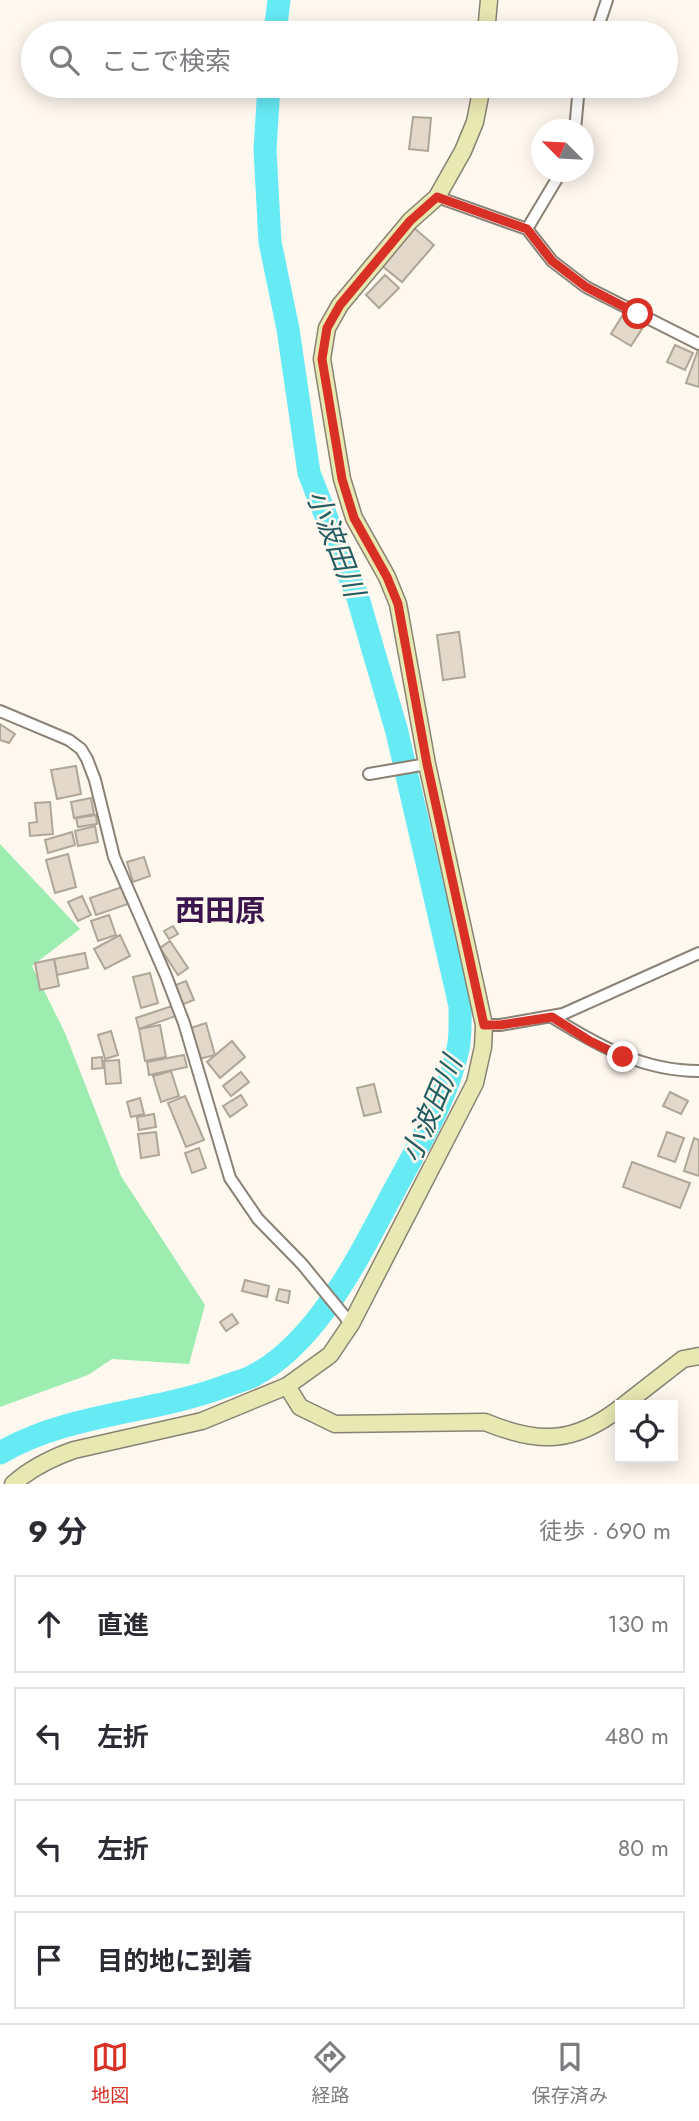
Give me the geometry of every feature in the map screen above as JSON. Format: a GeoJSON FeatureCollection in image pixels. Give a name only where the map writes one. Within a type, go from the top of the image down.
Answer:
{"type":"FeatureCollection","features":[{"type":"Feature","properties":{"kind":"street"},"geometry":{"type":"LineString","coordinates":[[487,21],[489,0]]}},
{"type":"Feature","properties":{"kind":"street"},"geometry":{"type":"LineString","coordinates":[[600,21],[607,0]]}},
{"type":"Feature","properties":{"kind":"street"},"geometry":{"type":"LineString","coordinates":[[13,1484],[31,1469],[74,1450],[202,1421],[287,1386],[330,1355],[470,1096],[481,1060],[484,1025],[423,764],[398,604],[387,577],[354,518],[346,492],[322,359],[327,328],[340,305],[410,221],[437,197],[463,151],[475,122],[480,98]]}},
{"type":"Feature","properties":{"kind":"street"},"geometry":{"type":"LineString","coordinates":[[576,119],[578,98]]}},
{"type":"Feature","properties":{"kind":"street"},"geometry":{"type":"LineString","coordinates":[[527,229],[555,182]]}},
{"type":"Feature","properties":{"kind":"street"},"geometry":{"type":"LineString","coordinates":[[437,197],[527,229],[552,261],[586,287],[699,344]]}},
{"type":"Feature","properties":{"kind":"street"},"geometry":{"type":"LineString","coordinates":[[0,711],[69,740],[81,749],[87,759],[95,780],[114,857],[179,1011],[230,1178],[258,1219],[287,1247],[348,1320]]}},
{"type":"Feature","properties":{"kind":"street"},"geometry":{"type":"LineString","coordinates":[[369,774],[423,764]]}},
{"type":"Feature","properties":{"kind":"street"},"geometry":{"type":"LineString","coordinates":[[484,1025],[552,1017],[699,953]]}},
{"type":"Feature","properties":{"kind":"street"},"geometry":{"type":"LineString","coordinates":[[552,1017],[590,1041],[623,1057],[662,1068],[699,1071]]}},
{"type":"Feature","properties":{"kind":"street"},"geometry":{"type":"LineString","coordinates":[[631,1400],[683,1359],[699,1356]]}},
{"type":"Feature","properties":{"kind":"street"},"geometry":{"type":"LineString","coordinates":[[287,1386],[300,1407],[335,1424],[485,1422],[507,1431],[544,1438],[575,1435],[615,1412]]}},
{"type":"Feature","properties":{"kind":"green space"},"geometry":{"type":"Polygon","coordinates":[[[0,844],[80,929],[32,966],[65,1033],[121,1176],[205,1305],[189,1364],[112,1359],[88,1375],[0,1407],[0,844]]]}},
{"type":"Feature","properties":{"kind":"building"},"geometry":{"type":"Polygon","coordinates":[[[413,117],[431,118],[428,151],[409,149],[413,117]]]}},
{"type":"Feature","properties":{"kind":"building"},"geometry":{"type":"Polygon","coordinates":[[[413,227],[434,245],[402,282],[381,265],[413,227]]]}},
{"type":"Feature","properties":{"kind":"building"},"geometry":{"type":"Polygon","coordinates":[[[385,275],[399,288],[379,308],[366,295],[385,275]]]}},
{"type":"Feature","properties":{"kind":"building"},"geometry":{"type":"Polygon","coordinates":[[[622,316],[642,329],[631,346],[611,334],[622,316]]]}},
{"type":"Feature","properties":{"kind":"building"},"geometry":{"type":"Polygon","coordinates":[[[675,345],[693,353],[685,370],[667,362],[675,345]]]}},
{"type":"Feature","properties":{"kind":"building"},"geometry":{"type":"Polygon","coordinates":[[[699,350],[699,387],[686,383],[699,350]]]}},
{"type":"Feature","properties":{"kind":"building"},"geometry":{"type":"Polygon","coordinates":[[[459,632],[465,677],[443,680],[437,635],[459,632]]]}},
{"type":"Feature","properties":{"kind":"building"},"geometry":{"type":"Polygon","coordinates":[[[0,724],[15,734],[9,743],[0,740],[0,724]]]}},
{"type":"Feature","properties":{"kind":"building"},"geometry":{"type":"Polygon","coordinates":[[[76,766],[81,794],[57,799],[51,770],[76,766]]]}},
{"type":"Feature","properties":{"kind":"building"},"geometry":{"type":"Polygon","coordinates":[[[91,798],[94,814],[74,818],[71,802],[91,798]]]}},
{"type":"Feature","properties":{"kind":"building"},"geometry":{"type":"Polygon","coordinates":[[[50,802],[53,834],[30,836],[29,823],[37,822],[35,803],[50,802]]]}},
{"type":"Feature","properties":{"kind":"building"},"geometry":{"type":"Polygon","coordinates":[[[96,815],[97,824],[78,827],[76,818],[96,815]]]}},
{"type":"Feature","properties":{"kind":"building"},"geometry":{"type":"Polygon","coordinates":[[[95,826],[98,842],[78,846],[75,831],[95,826]]]}},
{"type":"Feature","properties":{"kind":"building"},"geometry":{"type":"Polygon","coordinates":[[[72,832],[75,845],[48,853],[45,840],[72,832]]]}},
{"type":"Feature","properties":{"kind":"building"},"geometry":{"type":"Polygon","coordinates":[[[68,854],[76,887],[55,893],[46,860],[68,854]]]}},
{"type":"Feature","properties":{"kind":"building"},"geometry":{"type":"Polygon","coordinates":[[[144,857],[150,876],[133,882],[127,862],[144,857]]]}},
{"type":"Feature","properties":{"kind":"building"},"geometry":{"type":"Polygon","coordinates":[[[122,887],[128,904],[96,915],[90,898],[122,887]]]}},
{"type":"Feature","properties":{"kind":"building"},"geometry":{"type":"Polygon","coordinates":[[[82,896],[91,915],[78,921],[68,902],[82,896]]]}},
{"type":"Feature","properties":{"kind":"building"},"geometry":{"type":"Polygon","coordinates":[[[109,915],[116,935],[98,941],[91,921],[109,915]]]}},
{"type":"Feature","properties":{"kind":"building"},"geometry":{"type":"Polygon","coordinates":[[[173,926],[178,934],[169,939],[164,931],[173,926]]]}},
{"type":"Feature","properties":{"kind":"building"},"geometry":{"type":"Polygon","coordinates":[[[120,935],[130,956],[105,969],[94,949],[120,935]]]}},
{"type":"Feature","properties":{"kind":"building"},"geometry":{"type":"Polygon","coordinates":[[[170,941],[188,968],[178,975],[160,948],[170,941]]]}},
{"type":"Feature","properties":{"kind":"building"},"geometry":{"type":"Polygon","coordinates":[[[85,953],[88,968],[57,975],[54,959],[85,953]]]}},
{"type":"Feature","properties":{"kind":"building"},"geometry":{"type":"Polygon","coordinates":[[[54,959],[59,986],[40,990],[35,963],[54,959]]]}},
{"type":"Feature","properties":{"kind":"building"},"geometry":{"type":"Polygon","coordinates":[[[150,973],[158,1003],[141,1008],[133,977],[150,973]]]}},
{"type":"Feature","properties":{"kind":"building"},"geometry":{"type":"Polygon","coordinates":[[[186,981],[194,1000],[181,1005],[173,986],[186,981]]]}},
{"type":"Feature","properties":{"kind":"building"},"geometry":{"type":"Polygon","coordinates":[[[172,1006],[176,1016],[139,1029],[136,1018],[172,1006]]]}},
{"type":"Feature","properties":{"kind":"building"},"geometry":{"type":"Polygon","coordinates":[[[206,1023],[215,1055],[199,1059],[191,1028],[206,1023]]]}},
{"type":"Feature","properties":{"kind":"building"},"geometry":{"type":"Polygon","coordinates":[[[160,1025],[166,1057],[145,1061],[139,1029],[160,1025]]]}},
{"type":"Feature","properties":{"kind":"building"},"geometry":{"type":"Polygon","coordinates":[[[111,1031],[118,1055],[105,1059],[98,1035],[111,1031]]]}},
{"type":"Feature","properties":{"kind":"building"},"geometry":{"type":"Polygon","coordinates":[[[232,1041],[245,1057],[220,1078],[207,1062],[232,1041]]]}},
{"type":"Feature","properties":{"kind":"building"},"geometry":{"type":"Polygon","coordinates":[[[184,1055],[187,1067],[149,1075],[147,1062],[184,1055]]]}},
{"type":"Feature","properties":{"kind":"building"},"geometry":{"type":"Polygon","coordinates":[[[102,1057],[103,1068],[92,1069],[92,1058],[102,1057]]]}},
{"type":"Feature","properties":{"kind":"building"},"geometry":{"type":"Polygon","coordinates":[[[119,1060],[121,1083],[106,1084],[104,1061],[119,1060]]]}},
{"type":"Feature","properties":{"kind":"building"},"geometry":{"type":"Polygon","coordinates":[[[171,1071],[179,1096],[161,1102],[153,1076],[171,1071]]]}},
{"type":"Feature","properties":{"kind":"building"},"geometry":{"type":"Polygon","coordinates":[[[241,1072],[249,1082],[231,1096],[223,1086],[241,1072]]]}},
{"type":"Feature","properties":{"kind":"building"},"geometry":{"type":"Polygon","coordinates":[[[374,1084],[381,1112],[364,1116],[357,1088],[374,1084]]]}},
{"type":"Feature","properties":{"kind":"building"},"geometry":{"type":"Polygon","coordinates":[[[670,1092],[688,1101],[681,1114],[663,1106],[670,1092]]]}},
{"type":"Feature","properties":{"kind":"building"},"geometry":{"type":"Polygon","coordinates":[[[241,1095],[247,1105],[230,1117],[223,1106],[241,1095]]]}},
{"type":"Feature","properties":{"kind":"building"},"geometry":{"type":"Polygon","coordinates":[[[185,1096],[204,1140],[186,1147],[168,1103],[185,1096]]]}},
{"type":"Feature","properties":{"kind":"building"},"geometry":{"type":"Polygon","coordinates":[[[140,1098],[144,1114],[131,1117],[127,1102],[140,1098]]]}},
{"type":"Feature","properties":{"kind":"building"},"geometry":{"type":"Polygon","coordinates":[[[154,1114],[156,1127],[139,1130],[137,1117],[154,1114]]]}},
{"type":"Feature","properties":{"kind":"building"},"geometry":{"type":"Polygon","coordinates":[[[156,1132],[159,1155],[141,1158],[138,1134],[156,1132]]]}},
{"type":"Feature","properties":{"kind":"building"},"geometry":{"type":"Polygon","coordinates":[[[667,1132],[684,1138],[675,1162],[658,1156],[667,1132]]]}},
{"type":"Feature","properties":{"kind":"building"},"geometry":{"type":"Polygon","coordinates":[[[694,1138],[699,1140],[699,1176],[684,1171],[694,1138]]]}},
{"type":"Feature","properties":{"kind":"building"},"geometry":{"type":"Polygon","coordinates":[[[199,1148],[206,1168],[192,1173],[185,1153],[199,1148]]]}},
{"type":"Feature","properties":{"kind":"building"},"geometry":{"type":"Polygon","coordinates":[[[632,1162],[690,1183],[680,1208],[623,1187],[632,1162]]]}},
{"type":"Feature","properties":{"kind":"building"},"geometry":{"type":"Polygon","coordinates":[[[245,1280],[269,1286],[267,1297],[242,1291],[245,1280]]]}},
{"type":"Feature","properties":{"kind":"building"},"geometry":{"type":"Polygon","coordinates":[[[279,1289],[290,1291],[288,1303],[276,1300],[279,1289]]]}},
{"type":"Feature","properties":{"kind":"building"},"geometry":{"type":"Polygon","coordinates":[[[232,1314],[238,1323],[226,1331],[220,1322],[232,1314]]]}},
{"type":"Feature","properties":{"kind":"waterway","name":"小波田川"},"geometry":{"type":"LineString","coordinates":[[276,21],[279,0]]}},
{"type":"Feature","properties":{"kind":"waterway","name":"小波田川"},"geometry":{"type":"LineString","coordinates":[[0,1453],[26,1440],[81,1422],[167,1403],[223,1387],[253,1376],[277,1361],[318,1319],[353,1267],[431,1121],[447,1086],[458,1049],[460,1006],[397,732],[358,598],[309,473],[288,329],[270,242],[265,150],[268,98]]}},
{"type":"Feature","properties":{"kind":"district","name":"西田原"},"geometry":{"type":"Point","coordinates":[220,911]}},
{"type":"Feature","properties":{"kind":"route"},"geometry":{"type":"LineString","coordinates":[[623,1057],[590,1041],[552,1017],[484,1025],[427,764],[398,604],[387,577],[354,518],[342,479],[322,359],[327,328],[340,305],[410,221],[437,197],[527,229],[552,261],[586,287],[638,314]]}}]}
